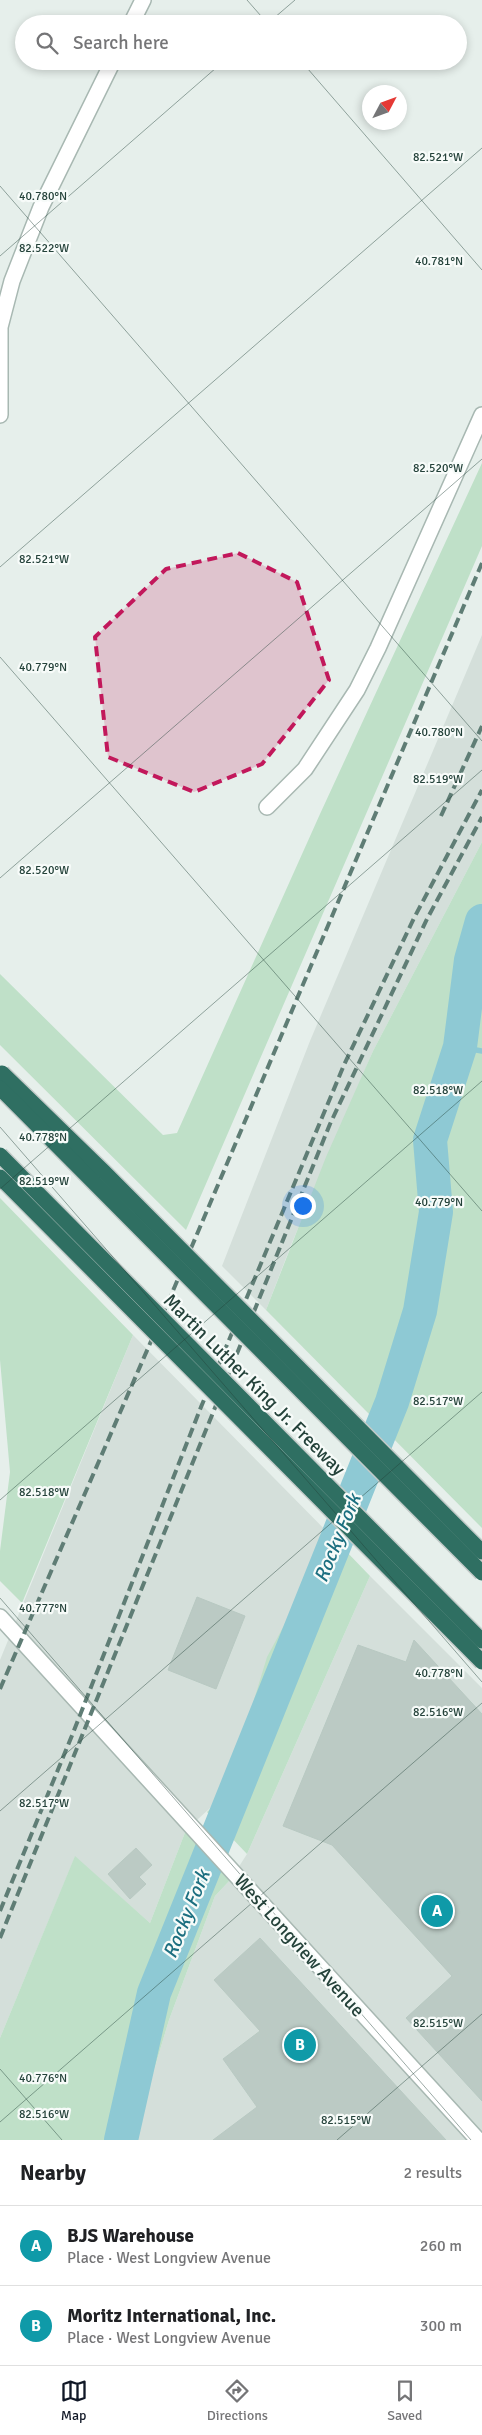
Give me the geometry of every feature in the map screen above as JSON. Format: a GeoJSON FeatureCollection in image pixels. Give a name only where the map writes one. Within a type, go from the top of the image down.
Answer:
{"type":"FeatureCollection","features":[{"type":"Feature","properties":{"kind":"highway"},"geometry":{"type":"LineString","coordinates":[[2,1073],[104,1172],[482,1552]]}},
{"type":"Feature","properties":{"kind":"highway","name":"Martin Luther King Jr. Freeway"},"geometry":{"type":"LineString","coordinates":[[0,1088],[482,1573]]}},
{"type":"Feature","properties":{"kind":"highway","name":"Martin Luther King Jr. Freeway"},"geometry":{"type":"LineString","coordinates":[[0,1155],[482,1641]]}},
{"type":"Feature","properties":{"kind":"highway"},"geometry":{"type":"LineString","coordinates":[[0,1177],[482,1662]]}},
{"type":"Feature","properties":{"kind":"street"},"geometry":{"type":"LineString","coordinates":[[136,15],[143,0]]}},
{"type":"Feature","properties":{"kind":"street"},"geometry":{"type":"LineString","coordinates":[[0,415],[0,327],[12,281],[41,207],[108,70]]}},
{"type":"Feature","properties":{"kind":"street"},"geometry":{"type":"LineString","coordinates":[[267,807],[305,769],[357,690],[382,640],[482,415]]}},
{"type":"Feature","properties":{"kind":"street","name":"West Longview Avenue"},"geometry":{"type":"LineString","coordinates":[[0,1617],[478,2140]]}},
{"type":"Feature","properties":{"kind":"highlighted area"},"geometry":{"type":"Polygon","coordinates":[[[238,553],[297,582],[329,680],[262,764],[194,792],[108,757],[95,637],[166,569],[238,553]]]}},
{"type":"Feature","properties":{"kind":"shaded area"},"geometry":{"type":"Polygon","coordinates":[[[482,635],[482,842],[373,1051],[291,1245],[266,1310],[222,1266],[310,1041],[482,635]]]}},
{"type":"Feature","properties":{"kind":"shaded area"},"geometry":{"type":"Polygon","coordinates":[[[133,1335],[344,1549],[324,1558],[220,1799],[186,1830],[150,1923],[75,1857],[0,2038],[0,1660],[133,1335]]]}},
{"type":"Feature","properties":{"kind":"shaded area"},"geometry":{"type":"Polygon","coordinates":[[[370,1576],[482,1688],[482,2140],[133,2140],[169,2020],[215,1896],[231,1879],[247,1854],[370,1576]]]}},
{"type":"Feature","properties":{"kind":"green space"},"geometry":{"type":"Polygon","coordinates":[[[482,463],[482,546],[186,1230],[0,1045],[0,974],[163,1135],[177,1133],[320,814],[482,463]]]}},
{"type":"Feature","properties":{"kind":"green space"},"geometry":{"type":"Polygon","coordinates":[[[482,842],[482,1528],[266,1310],[326,1157],[373,1051],[482,842]]]}},
{"type":"Feature","properties":{"kind":"green space"},"geometry":{"type":"Polygon","coordinates":[[[0,1198],[133,1335],[22,1603],[0,1581],[0,1551],[10,1472],[0,1360],[0,1198]]]}},
{"type":"Feature","properties":{"kind":"green space"},"geometry":{"type":"Polygon","coordinates":[[[344,1549],[370,1576],[247,1854],[207,1812],[220,1799],[232,1772],[267,1657],[309,1579],[324,1558],[344,1549]]]}},
{"type":"Feature","properties":{"kind":"green space"},"geometry":{"type":"Polygon","coordinates":[[[186,1830],[231,1879],[215,1896],[169,2020],[133,2140],[0,2140],[0,2038],[75,1856],[150,1923],[186,1830]]]}},
{"type":"Feature","properties":{"kind":"building"},"geometry":{"type":"Polygon","coordinates":[[[197,1597],[245,1616],[216,1689],[168,1670],[197,1597]]]}},
{"type":"Feature","properties":{"kind":"building"},"geometry":{"type":"Polygon","coordinates":[[[414,1640],[482,1714],[482,2101],[406,2018],[452,1976],[332,1845],[283,1826],[358,1645],[406,1662],[414,1640]]]}},
{"type":"Feature","properties":{"kind":"building"},"geometry":{"type":"Polygon","coordinates":[[[136,1848],[152,1865],[139,1877],[146,1884],[130,1899],[108,1874],[136,1848]]]}},
{"type":"Feature","properties":{"kind":"building"},"geometry":{"type":"Polygon","coordinates":[[[260,1938],[446,2140],[213,2140],[257,2107],[223,2059],[260,2031],[214,1980],[260,1938]]]}},
{"type":"Feature","properties":{"kind":"waterway","name":"Rocky Fork"},"geometry":{"type":"LineString","coordinates":[[121,2140],[154,1993],[392,1402],[420,1311],[436,1212],[430,1140],[460,1047],[471,960],[482,921]]}},
{"type":"Feature","properties":{"kind":"waterway"},"geometry":{"type":"LineString","coordinates":[[460,1047],[482,1051]]}},
{"type":"Feature","properties":{"kind":"railway"},"geometry":{"type":"LineString","coordinates":[[0,1689],[175,1286],[482,563]]}},
{"type":"Feature","properties":{"kind":"railway"},"geometry":{"type":"LineString","coordinates":[[441,816],[482,726]]}},
{"type":"Feature","properties":{"kind":"railway"},"geometry":{"type":"LineString","coordinates":[[0,1911],[73,1733],[201,1407],[344,1065],[414,918],[482,790]]}},
{"type":"Feature","properties":{"kind":"railway"},"geometry":{"type":"LineString","coordinates":[[0,1938],[330,1124],[427,919],[482,817]]}},
{"type":"Feature","properties":{"kind":"place","name":"BJS Warehouse"},"geometry":{"type":"Point","coordinates":[437,1911]}},
{"type":"Feature","properties":{"kind":"place","name":"Moritz International, Inc."},"geometry":{"type":"Point","coordinates":[300,2045]}}]}
